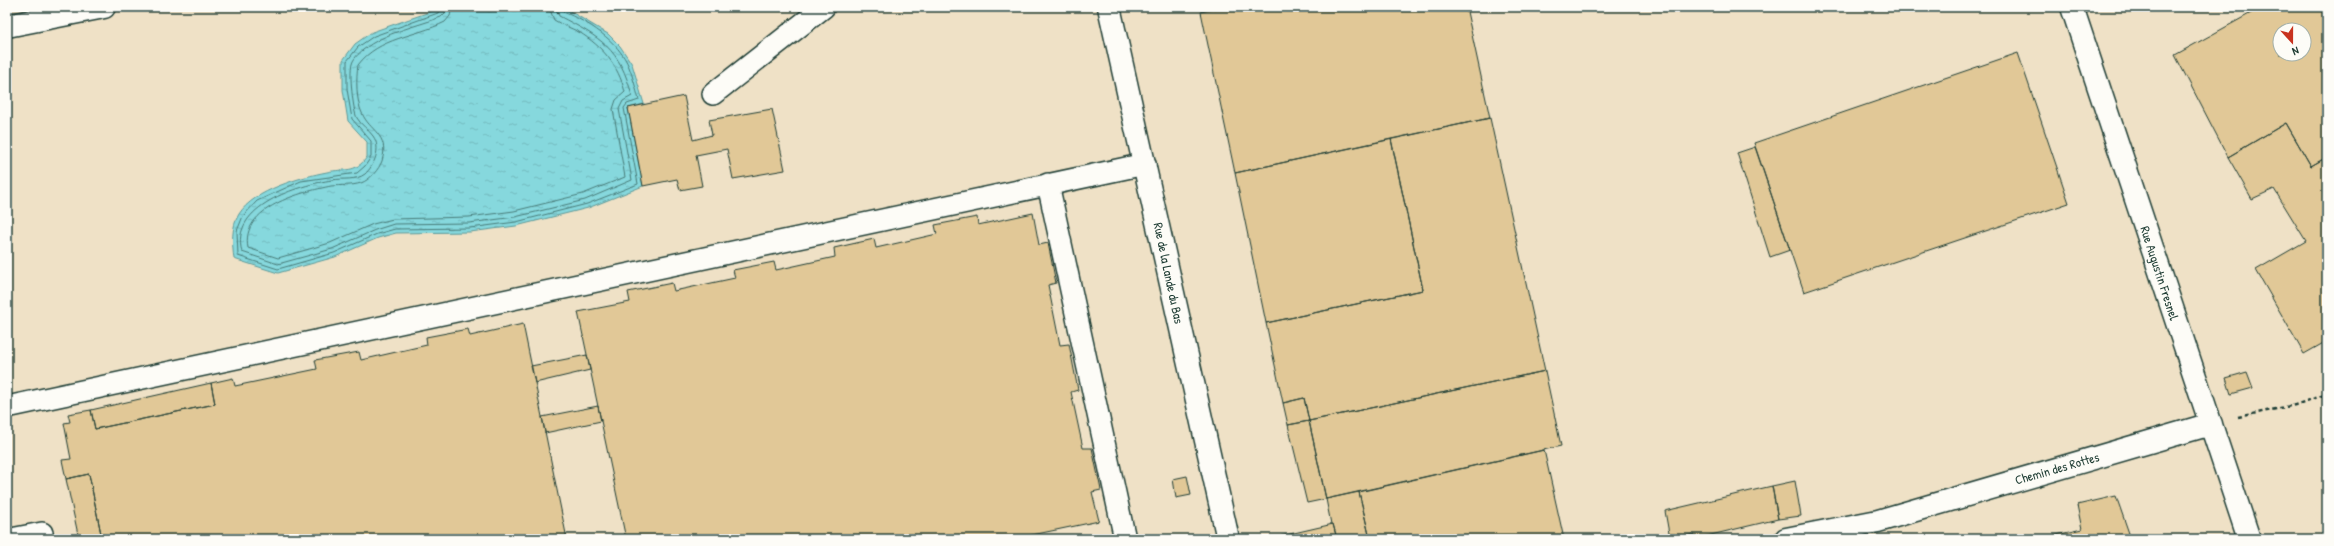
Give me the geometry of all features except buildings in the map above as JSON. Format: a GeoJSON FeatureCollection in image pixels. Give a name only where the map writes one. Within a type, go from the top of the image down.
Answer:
{"type":"FeatureCollection","features":[{"type":"Feature","properties":{"kind":"street"},"geometry":{"type":"LineString","coordinates":[[7,26],[104,7]]}},
{"type":"Feature","properties":{"kind":"street","name":"Rue de la Lande du Bas"},"geometry":{"type":"LineString","coordinates":[[1109,7],[1228,539]]}},
{"type":"Feature","properties":{"kind":"street","name":"Rue Augustin Fresnel"},"geometry":{"type":"LineString","coordinates":[[2072,7],[2249,539]]}},
{"type":"Feature","properties":{"kind":"street","name":"Chemin des Rottes"},"geometry":{"type":"LineString","coordinates":[[1786,539],[1878,521],[2210,424]]}},
{"type":"Feature","properties":{"kind":"lane"},"geometry":{"type":"LineString","coordinates":[[713,94],[824,7]]}},
{"type":"Feature","properties":{"kind":"lane"},"geometry":{"type":"LineString","coordinates":[[7,407],[1145,164]]}},
{"type":"Feature","properties":{"kind":"lane"},"geometry":{"type":"LineString","coordinates":[[1048,184],[1125,539]]}},
{"type":"Feature","properties":{"kind":"lane"},"geometry":{"type":"LineString","coordinates":[[11,539],[42,532]]}},
{"type":"Feature","properties":{"kind":"path"},"geometry":{"type":"LineString","coordinates":[[2210,424],[2295,405],[2327,394]]}},
{"type":"Feature","properties":{"kind":"shaded area"},"geometry":{"type":"Polygon","coordinates":[[[7,7],[2327,7],[2327,539],[7,539],[7,7]]]}},
{"type":"Feature","properties":{"kind":"water"},"geometry":{"type":"Polygon","coordinates":[[[444,7],[558,7],[568,10],[608,34],[620,46],[632,64],[644,104],[628,108],[643,186],[588,208],[516,226],[470,232],[396,233],[378,238],[335,257],[278,273],[234,259],[233,236],[236,219],[246,206],[255,198],[267,191],[304,177],[354,168],[363,162],[367,157],[367,142],[348,121],[343,90],[343,60],[355,44],[372,32],[444,7]]]}}]}
